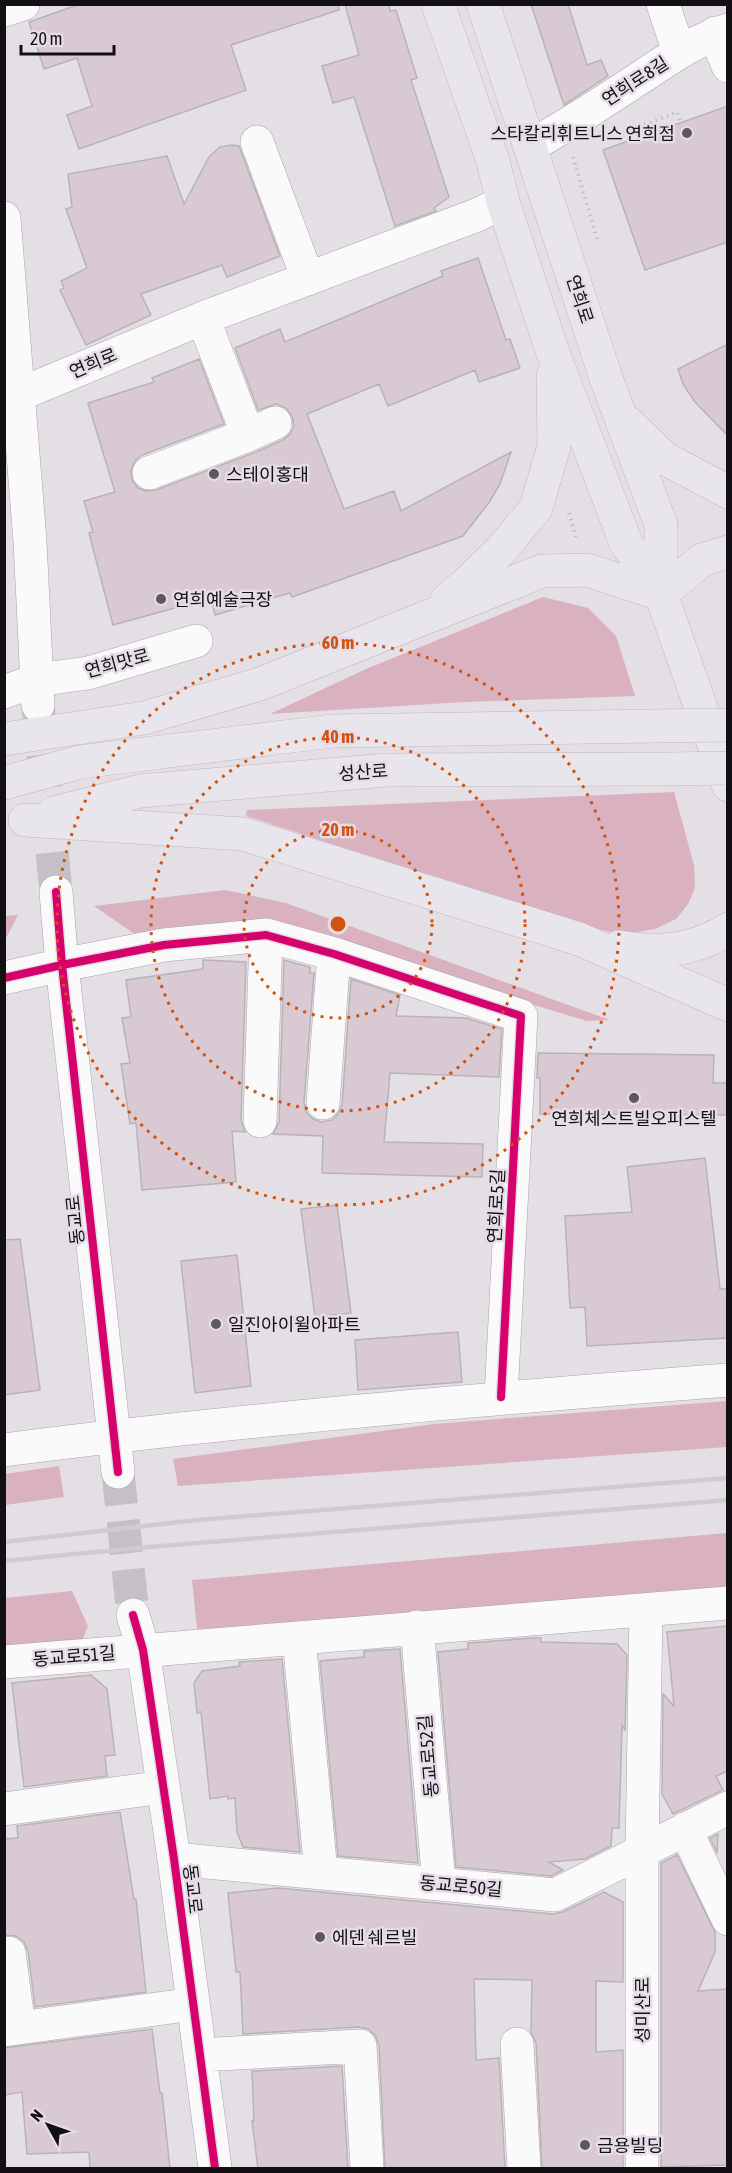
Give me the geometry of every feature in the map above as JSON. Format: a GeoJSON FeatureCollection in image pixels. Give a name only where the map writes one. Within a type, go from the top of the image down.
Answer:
{"type":"FeatureCollection","features":[{"type":"Feature","properties":{"kind":"main road","name":"연희로"},"geometry":{"type":"LineString","coordinates":[[438,4],[483,129],[503,202],[552,350],[626,543],[661,594],[728,785]]}},
{"type":"Feature","properties":{"kind":"main road","name":"연희로"},"geometry":{"type":"LineString","coordinates":[[483,4],[606,378],[662,525],[661,594]]}},
{"type":"Feature","properties":{"kind":"main road"},"geometry":{"type":"LineString","coordinates":[[422,620],[473,578],[502,549],[536,508],[554,446],[552,350]]}},
{"type":"Feature","properties":{"kind":"main road"},"geometry":{"type":"LineString","coordinates":[[621,416],[664,458],[728,492]]}},
{"type":"Feature","properties":{"kind":"main road"},"geometry":{"type":"LineString","coordinates":[[4,739],[154,715],[260,684],[542,571],[587,570],[661,594],[702,560],[728,552]]}},
{"type":"Feature","properties":{"kind":"main road"},"geometry":{"type":"LineString","coordinates":[[4,783],[80,762],[332,731],[728,725]]}},
{"type":"Feature","properties":{"kind":"main road","name":"성산로"},"geometry":{"type":"LineString","coordinates":[[15,823],[140,791],[387,770],[728,768]]}},
{"type":"Feature","properties":{"kind":"main road"},"geometry":{"type":"LineString","coordinates":[[15,823],[243,834],[579,939],[639,951],[662,951],[691,946],[728,929]]}},
{"type":"Feature","properties":{"kind":"main road"},"geometry":{"type":"LineString","coordinates":[[579,939],[728,1005]]}},
{"type":"Feature","properties":{"kind":"street"},"geometry":{"type":"LineString","coordinates":[[4,10],[23,4]]}},
{"type":"Feature","properties":{"kind":"street","name":"연희로8길"},"geometry":{"type":"LineString","coordinates":[[663,4],[679,52]]}},
{"type":"Feature","properties":{"kind":"street"},"geometry":{"type":"LineString","coordinates":[[721,32],[728,66]]}},
{"type":"Feature","properties":{"kind":"street","name":"연희로8길"},"geometry":{"type":"LineString","coordinates":[[530,146],[563,128],[679,52],[721,32]]}},
{"type":"Feature","properties":{"kind":"street"},"geometry":{"type":"LineString","coordinates":[[257,142],[308,279]]}},
{"type":"Feature","properties":{"kind":"street","name":"연희로"},"geometry":{"type":"LineString","coordinates":[[11,395],[203,318],[477,215],[503,202]]}},
{"type":"Feature","properties":{"kind":"street"},"geometry":{"type":"LineString","coordinates":[[4,218],[17,542],[38,693]]}},
{"type":"Feature","properties":{"kind":"street"},"geometry":{"type":"LineString","coordinates":[[149,472],[261,429],[203,318]]}},
{"type":"Feature","properties":{"kind":"street","name":"연희맛로"},"geometry":{"type":"LineString","coordinates":[[4,692],[38,693],[88,673],[196,641]]}},
{"type":"Feature","properties":{"kind":"street","name":"동교로"},"geometry":{"type":"LineString","coordinates":[[56,892],[118,1472]]}},
{"type":"Feature","properties":{"kind":"street"},"geometry":{"type":"LineString","coordinates":[[260,1120],[266,935]]}},
{"type":"Feature","properties":{"kind":"street"},"geometry":{"type":"LineString","coordinates":[[4,978],[62,964],[164,945],[266,935],[334,954],[322,1103]]}},
{"type":"Feature","properties":{"kind":"street","name":"연희로5길"},"geometry":{"type":"LineString","coordinates":[[334,954],[521,1016],[501,1397]]}},
{"type":"Feature","properties":{"kind":"street"},"geometry":{"type":"LineString","coordinates":[[4,1450],[114,1436],[501,1397],[728,1380]]}},
{"type":"Feature","properties":{"kind":"street"},"geometry":{"type":"LineString","coordinates":[[143,1650],[728,1603]]}},
{"type":"Feature","properties":{"kind":"street"},"geometry":{"type":"LineString","coordinates":[[642,1852],[646,1611]]}},
{"type":"Feature","properties":{"kind":"street","name":"동교로"},"geometry":{"type":"LineString","coordinates":[[133,1615],[143,1650],[174,1860],[215,2169]]}},
{"type":"Feature","properties":{"kind":"street","name":"동교로52길"},"geometry":{"type":"LineString","coordinates":[[417,1627],[439,1884]]}},
{"type":"Feature","properties":{"kind":"street"},"geometry":{"type":"LineString","coordinates":[[299,1638],[321,1873]]}},
{"type":"Feature","properties":{"kind":"street","name":"동교로51길"},"geometry":{"type":"LineString","coordinates":[[4,1662],[143,1650]]}},
{"type":"Feature","properties":{"kind":"street"},"geometry":{"type":"LineString","coordinates":[[4,1809],[163,1787]]}},
{"type":"Feature","properties":{"kind":"street","name":"동교로50길"},"geometry":{"type":"LineString","coordinates":[[174,1860],[555,1895],[728,1808]]}},
{"type":"Feature","properties":{"kind":"street"},"geometry":{"type":"LineString","coordinates":[[685,1829],[728,1918]]}},
{"type":"Feature","properties":{"kind":"street","name":"성미산로"},"geometry":{"type":"LineString","coordinates":[[642,1852],[642,2169]]}},
{"type":"Feature","properties":{"kind":"street"},"geometry":{"type":"LineString","coordinates":[[9,1953],[12,2029],[193,2004]]}},
{"type":"Feature","properties":{"kind":"street"},"geometry":{"type":"LineString","coordinates":[[517,2044],[524,2169]]}},
{"type":"Feature","properties":{"kind":"street"},"geometry":{"type":"LineString","coordinates":[[200,2055],[360,2046],[367,2169]]}},
{"type":"Feature","properties":{"kind":"path"},"geometry":{"type":"LineString","coordinates":[[602,141],[677,112],[681,123]]}},
{"type":"Feature","properties":{"kind":"path"},"geometry":{"type":"LineString","coordinates":[[571,152],[600,247]]}},
{"type":"Feature","properties":{"kind":"shaded area"},"geometry":{"type":"Polygon","coordinates":[[[543,597],[588,608],[616,636],[635,696],[465,702],[270,714],[366,669],[543,597]]]}},
{"type":"Feature","properties":{"kind":"shaded area"},"geometry":{"type":"Polygon","coordinates":[[[674,792],[694,865],[695,888],[688,904],[676,919],[655,929],[619,935],[528,908],[246,816],[247,810],[674,792]]]}},
{"type":"Feature","properties":{"kind":"shaded area"},"geometry":{"type":"Polygon","coordinates":[[[225,890],[286,903],[610,1020],[587,1021],[275,922],[133,933],[94,906],[225,890]]]}},
{"type":"Feature","properties":{"kind":"shaded area"},"geometry":{"type":"Polygon","coordinates":[[[18,915],[5,940],[5,916],[18,915]]]}},
{"type":"Feature","properties":{"kind":"shaded area"},"geometry":{"type":"Polygon","coordinates":[[[727,1401],[727,1447],[178,1486],[173,1459],[434,1424],[727,1401]]]}},
{"type":"Feature","properties":{"kind":"shaded area"},"geometry":{"type":"Polygon","coordinates":[[[59,1466],[64,1497],[5,1505],[5,1474],[59,1466]]]}},
{"type":"Feature","properties":{"kind":"shaded area"},"geometry":{"type":"Polygon","coordinates":[[[727,1533],[727,1589],[557,1609],[197,1629],[192,1580],[727,1533]]]}},
{"type":"Feature","properties":{"kind":"shaded area"},"geometry":{"type":"Polygon","coordinates":[[[72,1591],[88,1626],[76,1655],[5,1661],[5,1598],[72,1591]]]}},
{"type":"Feature","properties":{"kind":"building"},"geometry":{"type":"Polygon","coordinates":[[[80,4],[338,4],[339,10],[231,45],[246,90],[79,149],[67,115],[92,106],[77,58],[44,69],[29,22],[80,4]]]}},
{"type":"Feature","properties":{"kind":"building"},"geometry":{"type":"Polygon","coordinates":[[[345,4],[389,4],[390,11],[396,10],[417,78],[411,80],[449,197],[434,208],[436,211],[395,226],[354,97],[333,103],[322,66],[359,55],[345,4]]]}},
{"type":"Feature","properties":{"kind":"building"},"geometry":{"type":"Polygon","coordinates":[[[531,4],[568,4],[587,65],[601,60],[608,76],[564,105],[531,4]]]}},
{"type":"Feature","properties":{"kind":"building"},"geometry":{"type":"Polygon","coordinates":[[[728,106],[728,242],[645,270],[603,150],[728,106]]]}},
{"type":"Feature","properties":{"kind":"building"},"geometry":{"type":"Polygon","coordinates":[[[239,146],[280,256],[227,277],[222,265],[141,294],[151,315],[86,345],[60,290],[64,288],[61,281],[87,268],[66,209],[72,207],[68,174],[167,156],[184,204],[209,157],[220,147],[239,146]]]}},
{"type":"Feature","properties":{"kind":"building"},"geometry":{"type":"Polygon","coordinates":[[[478,258],[506,340],[510,339],[520,368],[479,382],[475,370],[388,406],[379,384],[307,414],[344,509],[394,491],[401,511],[511,452],[500,484],[463,536],[292,597],[290,593],[215,615],[211,598],[113,625],[89,533],[93,532],[84,501],[115,492],[88,403],[154,382],[152,378],[199,359],[224,424],[142,455],[135,461],[131,470],[132,480],[138,488],[146,491],[156,490],[256,452],[283,440],[290,434],[294,426],[292,416],[286,408],[276,404],[258,410],[235,348],[280,329],[285,342],[443,276],[441,271],[478,258]]]}},
{"type":"Feature","properties":{"kind":"building"},"geometry":{"type":"Polygon","coordinates":[[[728,344],[728,436],[695,402],[683,384],[678,369],[728,344]]]}},
{"type":"Feature","properties":{"kind":"building"},"geometry":{"type":"Polygon","coordinates":[[[203,960],[246,962],[241,1120],[245,1132],[232,1131],[236,1182],[142,1190],[136,1123],[130,1124],[121,1064],[130,1063],[122,1018],[131,1017],[126,980],[203,969],[203,960]]]}},
{"type":"Feature","properties":{"kind":"building"},"geometry":{"type":"Polygon","coordinates":[[[284,960],[310,967],[310,973],[314,973],[304,1102],[306,1112],[313,1119],[321,1122],[332,1120],[342,1105],[351,979],[400,995],[396,1016],[466,1018],[502,1029],[499,1077],[390,1073],[384,1142],[483,1144],[482,1177],[322,1173],[323,1136],[273,1134],[279,1122],[284,960]]]}},
{"type":"Feature","properties":{"kind":"building","name":"연희체스트빌오피스텔"},"geometry":{"type":"Polygon","coordinates":[[[538,1053],[714,1055],[713,1083],[728,1083],[728,1115],[540,1114],[540,1078],[537,1078],[538,1053]]]}},
{"type":"Feature","properties":{"kind":"building"},"geometry":{"type":"Polygon","coordinates":[[[705,1158],[720,1289],[728,1289],[728,1338],[587,1346],[585,1307],[570,1308],[565,1216],[632,1212],[627,1167],[705,1158]]]}},
{"type":"Feature","properties":{"kind":"building"},"geometry":{"type":"Polygon","coordinates":[[[337,1205],[351,1313],[315,1317],[301,1209],[337,1205]]]}},
{"type":"Feature","properties":{"kind":"building"},"geometry":{"type":"Polygon","coordinates":[[[20,1239],[40,1390],[4,1395],[4,1240],[20,1239]]]}},
{"type":"Feature","properties":{"kind":"building","name":"일진아이윌아파트"},"geometry":{"type":"Polygon","coordinates":[[[237,1255],[251,1386],[195,1393],[181,1261],[237,1255]]]}},
{"type":"Feature","properties":{"kind":"building"},"geometry":{"type":"Polygon","coordinates":[[[458,1332],[462,1382],[358,1390],[355,1340],[458,1332]]]}},
{"type":"Feature","properties":{"kind":"building"},"geometry":{"type":"Polygon","coordinates":[[[728,1626],[728,1771],[716,1776],[723,1790],[673,1814],[662,1794],[663,1694],[674,1706],[667,1632],[728,1626]]]}},
{"type":"Feature","properties":{"kind":"building"},"geometry":{"type":"Polygon","coordinates":[[[541,1638],[541,1642],[617,1644],[627,1655],[619,1828],[612,1828],[611,1846],[585,1859],[549,1862],[563,1870],[551,1876],[456,1867],[438,1652],[468,1649],[468,1643],[541,1638]]]}},
{"type":"Feature","properties":{"kind":"building"},"geometry":{"type":"Polygon","coordinates":[[[400,1649],[418,1863],[338,1856],[320,1661],[364,1657],[364,1651],[400,1649]]]}},
{"type":"Feature","properties":{"kind":"building"},"geometry":{"type":"Polygon","coordinates":[[[282,1659],[300,1852],[243,1847],[237,1832],[235,1798],[228,1799],[228,1796],[210,1799],[201,1712],[197,1713],[194,1683],[202,1671],[240,1666],[239,1662],[282,1659]]]}},
{"type":"Feature","properties":{"kind":"building"},"geometry":{"type":"Polygon","coordinates":[[[91,1675],[107,1689],[115,1755],[105,1756],[107,1776],[24,1787],[12,1683],[91,1675]]]}},
{"type":"Feature","properties":{"kind":"building"},"geometry":{"type":"Polygon","coordinates":[[[120,1812],[134,1899],[136,1899],[146,1992],[35,2007],[28,1951],[24,1942],[16,1936],[4,1935],[4,1839],[18,1838],[17,1826],[120,1812]]]}},
{"type":"Feature","properties":{"kind":"building"},"geometry":{"type":"Polygon","coordinates":[[[718,1834],[717,1853],[710,1838],[718,1834]]]}},
{"type":"Feature","properties":{"kind":"building"},"geometry":{"type":"Polygon","coordinates":[[[677,1855],[715,1932],[715,1952],[698,1991],[728,1989],[728,2165],[661,2167],[661,1863],[677,1855]]]}},
{"type":"Feature","properties":{"kind":"building"},"geometry":{"type":"Polygon","coordinates":[[[278,1888],[553,1914],[563,1912],[604,1892],[623,1902],[623,1982],[596,1981],[596,2052],[623,2050],[623,2169],[542,2169],[536,2043],[531,2032],[532,1980],[474,1979],[476,2060],[499,2058],[505,2169],[385,2169],[379,2045],[375,2035],[368,2029],[359,2027],[243,2034],[240,1972],[236,1972],[228,1893],[278,1888]]]}},
{"type":"Feature","properties":{"kind":"building"},"geometry":{"type":"Polygon","coordinates":[[[152,2029],[170,2169],[90,2169],[89,2152],[27,2154],[22,2092],[4,2095],[4,2048],[152,2029]]]}},
{"type":"Feature","properties":{"kind":"building"},"geometry":{"type":"Polygon","coordinates":[[[342,2066],[348,2169],[258,2169],[252,2121],[254,2121],[252,2071],[342,2066]]]}},
{"type":"Feature","properties":{"kind":"tunnel"},"geometry":{"type":"LineString","coordinates":[[38,706],[56,892]]}},
{"type":"Feature","properties":{"kind":"tunnel"},"geometry":{"type":"LineString","coordinates":[[118,1472],[133,1615]]}},
{"type":"Feature","properties":{"kind":"railway"},"geometry":{"type":"LineString","coordinates":[[4,1542],[197,1520],[728,1478]]}},
{"type":"Feature","properties":{"kind":"railway"},"geometry":{"type":"LineString","coordinates":[[4,1561],[728,1500]]}},
{"type":"Feature","properties":{"kind":"cycle path"},"geometry":{"type":"LineString","coordinates":[[56,892],[118,1472]]}},
{"type":"Feature","properties":{"kind":"cycle path"},"geometry":{"type":"LineString","coordinates":[[4,978],[164,945],[266,935],[334,954],[521,1016],[501,1397]]}},
{"type":"Feature","properties":{"kind":"cycle path"},"geometry":{"type":"LineString","coordinates":[[133,1615],[143,1650],[174,1859],[215,2168]]}},
{"type":"Feature","properties":{"kind":"place","name":"스타칼리휘트니스 연희점"},"geometry":{"type":"Point","coordinates":[687,133]}},
{"type":"Feature","properties":{"kind":"place","name":"스테이홍대"},"geometry":{"type":"Point","coordinates":[214,474]}},
{"type":"Feature","properties":{"kind":"place","name":"연희예술극장"},"geometry":{"type":"Point","coordinates":[161,599]}},
{"type":"Feature","properties":{"kind":"place","name":"연희체스트빌오피스텔"},"geometry":{"type":"Point","coordinates":[634,1098]}},
{"type":"Feature","properties":{"kind":"place","name":"일진아이윌아파트"},"geometry":{"type":"Point","coordinates":[216,1324]}},
{"type":"Feature","properties":{"kind":"place","name":"에덴 쉐르빌"},"geometry":{"type":"Point","coordinates":[320,1937]}},
{"type":"Feature","properties":{"kind":"place","name":"금용빌딩"},"geometry":{"type":"Point","coordinates":[585,2145]}}]}
